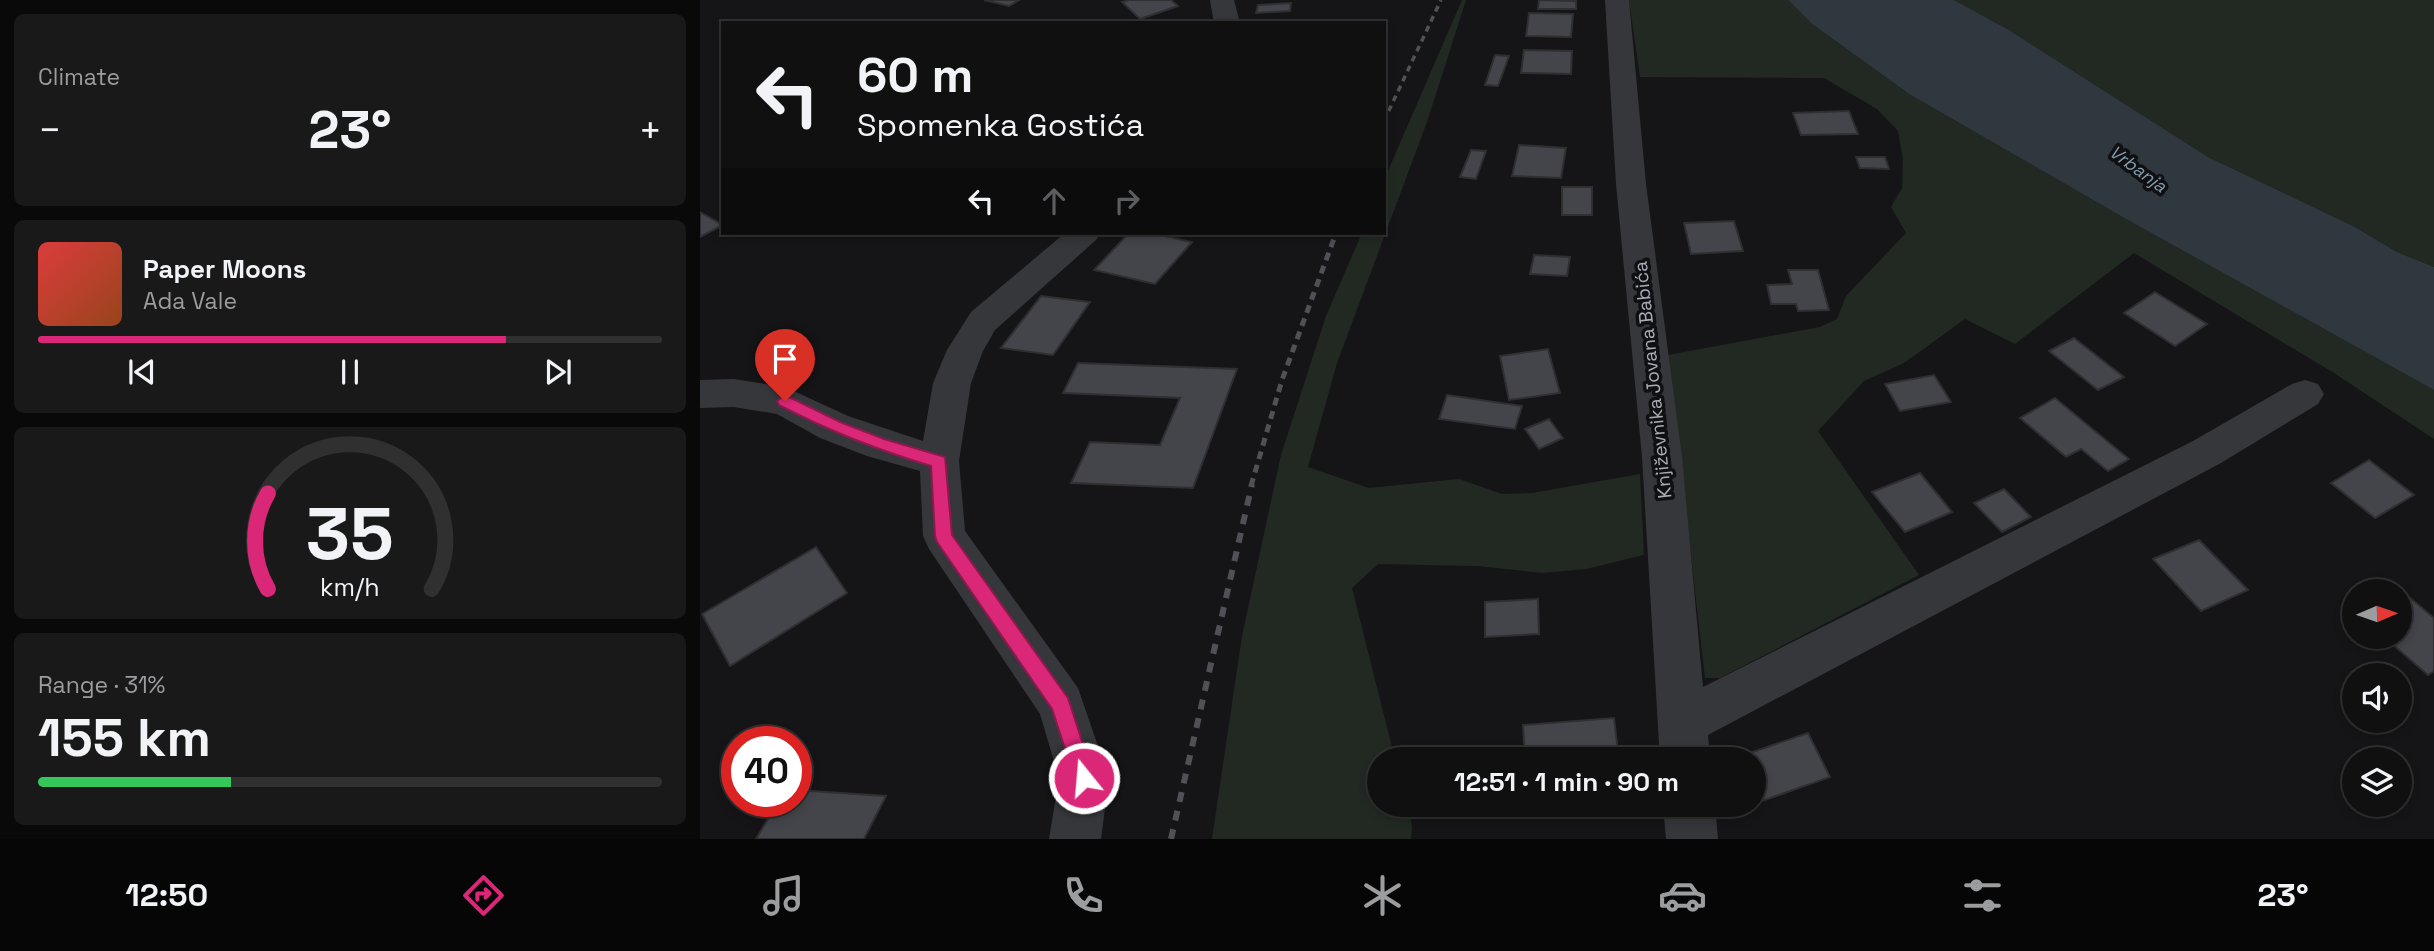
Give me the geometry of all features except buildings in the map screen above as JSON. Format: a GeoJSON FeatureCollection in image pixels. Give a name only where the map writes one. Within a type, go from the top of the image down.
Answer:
{"type":"FeatureCollection","features":[{"type":"Feature","properties":{"kind":"street"},"geometry":{"type":"LineString","coordinates":[[1222,0],[1227,21]]}},
{"type":"Feature","properties":{"kind":"street","name":"Književnika Jovana Babića"},"geometry":{"type":"LineString","coordinates":[[1617,0],[1631,184],[1662,457],[1684,741]]}},
{"type":"Feature","properties":{"kind":"street"},"geometry":{"type":"LineString","coordinates":[[1075,839],[1084,778],[1061,704],[944,536],[939,461],[952,383],[965,350],[983,321],[1083,235]]}},
{"type":"Feature","properties":{"kind":"street"},"geometry":{"type":"LineString","coordinates":[[700,394],[734,393],[785,401],[869,440],[939,461]]}},
{"type":"Feature","properties":{"kind":"street"},"geometry":{"type":"LineString","coordinates":[[1684,741],[2207,452],[2305,394]]}},
{"type":"Feature","properties":{"kind":"street"},"geometry":{"type":"LineString","coordinates":[[1690,817],[1692,839]]}},
{"type":"Feature","properties":{"kind":"shaded area"},"geometry":{"type":"Polygon","coordinates":[[[1462,0],[1466,0],[1427,122],[1386,232],[1386,175],[1462,0]]]}},
{"type":"Feature","properties":{"kind":"shaded area"},"geometry":{"type":"Polygon","coordinates":[[[1629,0],[1788,0],[1812,24],[1909,94],[2126,219],[2434,390],[2434,439],[2334,373],[2134,253],[2015,344],[1965,319],[1904,363],[1864,381],[1818,431],[1919,575],[1720,678],[1705,678],[1668,355],[1820,327],[1837,319],[1846,296],[1906,233],[1891,207],[1902,188],[1903,160],[1898,131],[1877,109],[1824,78],[1640,77],[1629,0]]]}},
{"type":"Feature","properties":{"kind":"shaded area"},"geometry":{"type":"Polygon","coordinates":[[[1954,0],[2434,0],[2434,267],[2397,252],[2353,226],[2208,157],[2009,30],[1954,0]]]}},
{"type":"Feature","properties":{"kind":"shaded area"},"geometry":{"type":"Polygon","coordinates":[[[1361,235],[1385,235],[1337,363],[1308,467],[1369,488],[1459,479],[1502,494],[1532,493],[1640,474],[1644,555],[1586,569],[1542,573],[1478,566],[1378,564],[1352,588],[1392,747],[1367,747],[1367,817],[1410,817],[1411,839],[1212,839],[1242,636],[1281,455],[1326,316],[1361,235]]]}},
{"type":"Feature","properties":{"kind":"water","name":"Vrbanja"},"geometry":{"type":"Polygon","coordinates":[[[1788,0],[1954,0],[2009,30],[2208,157],[2353,226],[2397,252],[2434,267],[2434,390],[2126,219],[1909,94],[1812,24],[1788,0]]]}},
{"type":"Feature","properties":{"kind":"railway"},"geometry":{"type":"LineString","coordinates":[[1386,117],[1441,0]]}},
{"type":"Feature","properties":{"kind":"railway"},"geometry":{"type":"LineString","coordinates":[[1251,486],[1282,380],[1335,235]]}},
{"type":"Feature","properties":{"kind":"railway"},"geometry":{"type":"LineString","coordinates":[[1171,839],[1252,484]]}},
{"type":"Feature","properties":{"kind":"route"},"geometry":{"type":"LineString","coordinates":[[785,401],[834,426],[881,445],[939,461],[944,536],[1061,704],[1084,778]]}}]}
